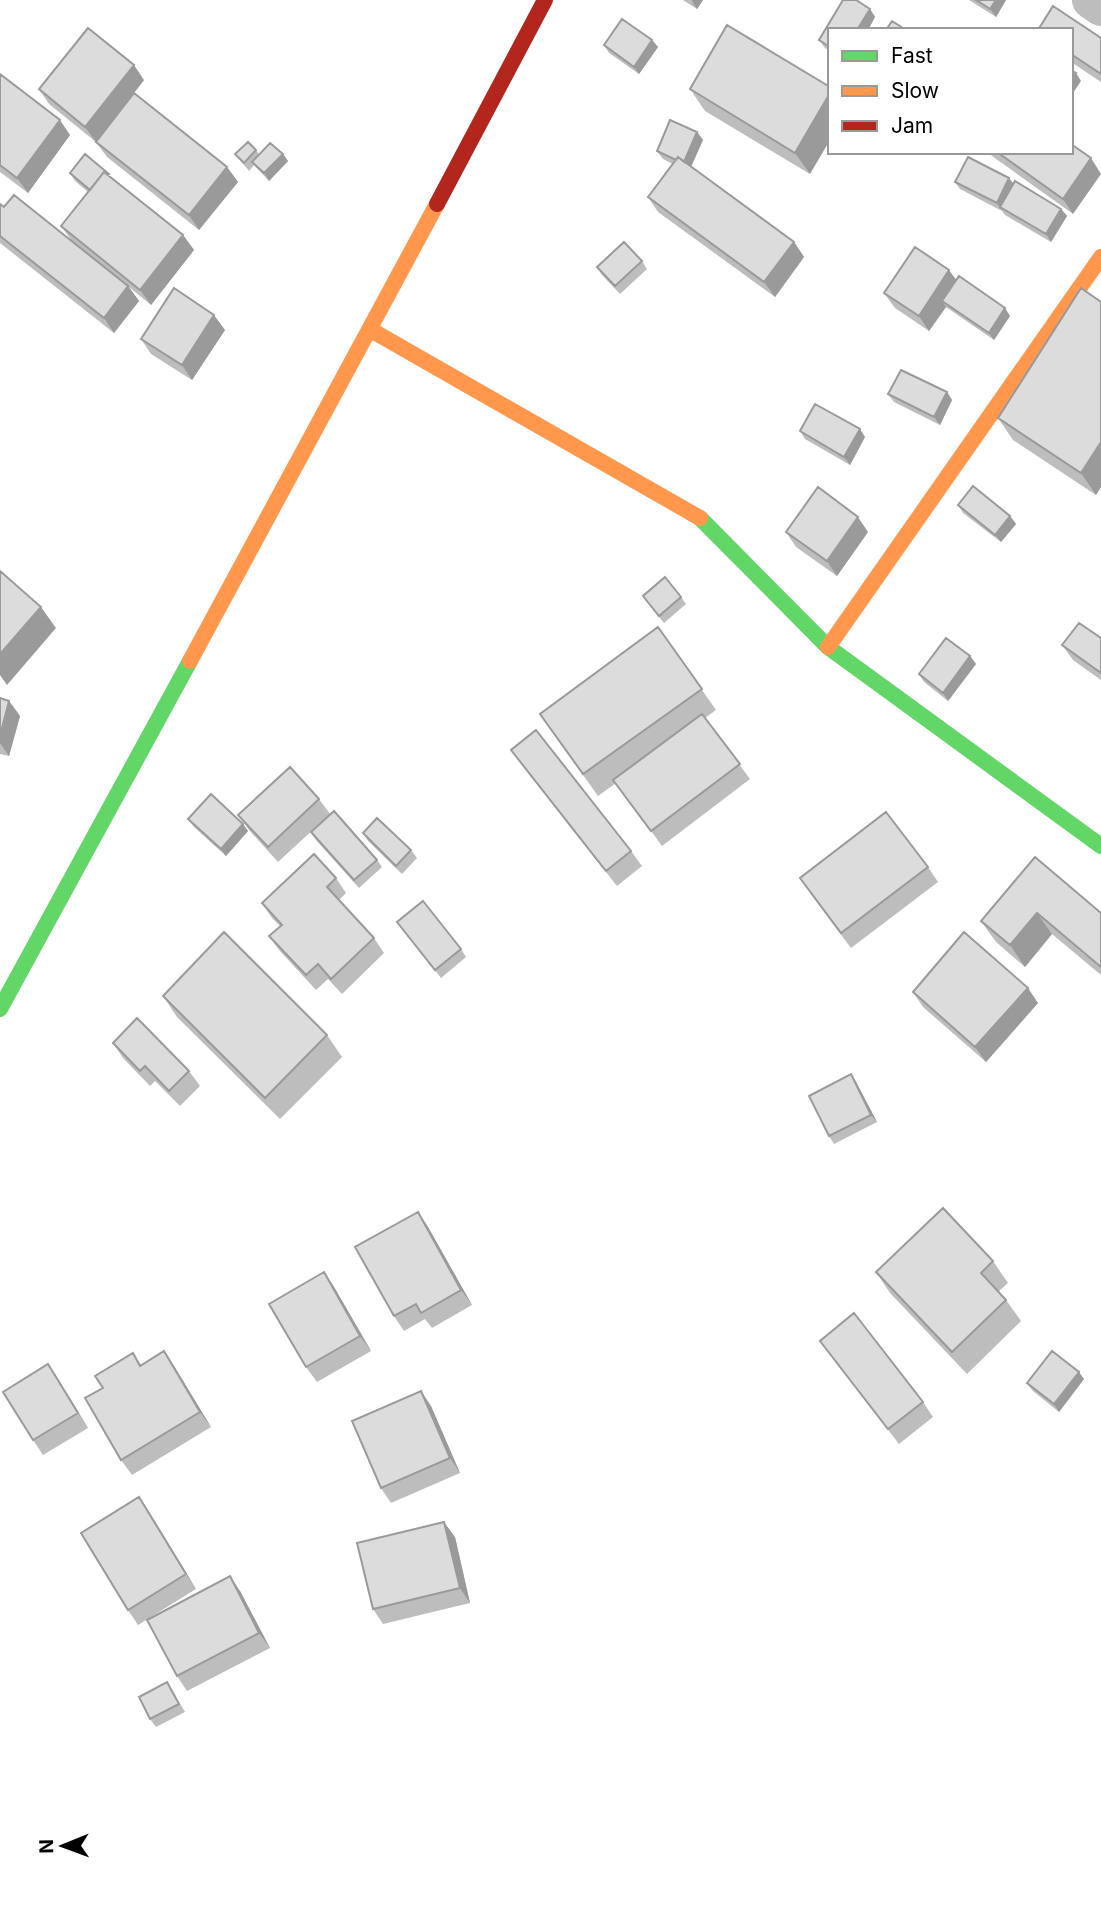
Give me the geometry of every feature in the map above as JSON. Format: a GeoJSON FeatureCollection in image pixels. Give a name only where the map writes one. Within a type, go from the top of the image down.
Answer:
{"type":"FeatureCollection","features":[{"type":"Feature","properties":{"kind":"street"},"geometry":{"type":"LineString","coordinates":[[0,1009],[371,330],[545,0]]}},
{"type":"Feature","properties":{"kind":"street"},"geometry":{"type":"LineString","coordinates":[[1091,0],[1101,7]]}},
{"type":"Feature","properties":{"kind":"street"},"geometry":{"type":"LineString","coordinates":[[828,647],[1101,257]]}},
{"type":"Feature","properties":{"kind":"street"},"geometry":{"type":"LineString","coordinates":[[371,330],[702,519],[828,647],[1101,846]]}},
{"type":"Feature","properties":{"kind":"building"},"geometry":{"type":"Polygon","coordinates":[[[843,0],[856,0],[870,9],[858,28],[828,28],[828,46],[819,40],[843,0]]]}},
{"type":"Feature","properties":{"kind":"building"},"geometry":{"type":"Polygon","coordinates":[[[976,0],[996,0],[990,9],[976,0]]]}},
{"type":"Feature","properties":{"kind":"building"},"geometry":{"type":"Polygon","coordinates":[[[1053,6],[1101,38],[1101,74],[1073,55],[1073,28],[1039,28],[1053,6]]]}},
{"type":"Feature","properties":{"kind":"building"},"geometry":{"type":"Polygon","coordinates":[[[622,19],[652,40],[634,67],[604,45],[622,19]]]}},
{"type":"Feature","properties":{"kind":"building"},"geometry":{"type":"Polygon","coordinates":[[[892,21],[903,28],[887,28],[892,21]]]}},
{"type":"Feature","properties":{"kind":"building"},"geometry":{"type":"Polygon","coordinates":[[[727,25],[828,86],[828,96],[795,153],[690,89],[727,25]]]}},
{"type":"Feature","properties":{"kind":"building"},"geometry":{"type":"Polygon","coordinates":[[[88,28],[134,65],[85,127],[39,89],[88,28]]]}},
{"type":"Feature","properties":{"kind":"building"},"geometry":{"type":"Polygon","coordinates":[[[0,74],[60,120],[17,178],[0,165],[0,74]]]}},
{"type":"Feature","properties":{"kind":"building"},"geometry":{"type":"Polygon","coordinates":[[[134,93],[227,167],[189,215],[96,142],[134,93]]]}},
{"type":"Feature","properties":{"kind":"building"},"geometry":{"type":"Polygon","coordinates":[[[670,120],[697,132],[684,162],[678,157],[676,160],[657,151],[670,120]]]}},
{"type":"Feature","properties":{"kind":"building"},"geometry":{"type":"Polygon","coordinates":[[[248,142],[256,150],[244,163],[235,154],[248,142]]]}},
{"type":"Feature","properties":{"kind":"building"},"geometry":{"type":"Polygon","coordinates":[[[270,143],[283,154],[264,173],[252,162],[270,143]]]}},
{"type":"Feature","properties":{"kind":"building"},"geometry":{"type":"Polygon","coordinates":[[[1073,145],[1091,158],[1063,199],[1000,154],[1073,154],[1073,145]]]}},
{"type":"Feature","properties":{"kind":"building"},"geometry":{"type":"Polygon","coordinates":[[[85,154],[109,174],[104,172],[90,190],[70,173],[85,154]]]}},
{"type":"Feature","properties":{"kind":"building"},"geometry":{"type":"Polygon","coordinates":[[[678,157],[794,242],[764,282],[648,197],[678,157]]]}},
{"type":"Feature","properties":{"kind":"building"},"geometry":{"type":"Polygon","coordinates":[[[968,157],[1009,178],[997,203],[955,182],[968,157]]]}},
{"type":"Feature","properties":{"kind":"building"},"geometry":{"type":"Polygon","coordinates":[[[104,172],[183,235],[140,290],[61,226],[104,172]]]}},
{"type":"Feature","properties":{"kind":"building"},"geometry":{"type":"Polygon","coordinates":[[[1015,181],[1061,209],[1046,234],[1000,207],[1015,181]]]}},
{"type":"Feature","properties":{"kind":"building"},"geometry":{"type":"Polygon","coordinates":[[[14,195],[128,286],[104,318],[0,236],[0,204],[4,207],[14,195]]]}},
{"type":"Feature","properties":{"kind":"building"},"geometry":{"type":"Polygon","coordinates":[[[624,242],[642,261],[615,286],[597,267],[624,242]]]}},
{"type":"Feature","properties":{"kind":"building"},"geometry":{"type":"Polygon","coordinates":[[[915,247],[949,270],[919,316],[884,293],[915,247]]]}},
{"type":"Feature","properties":{"kind":"building"},"geometry":{"type":"Polygon","coordinates":[[[959,276],[1005,308],[989,333],[942,301],[959,276]]]}},
{"type":"Feature","properties":{"kind":"building"},"geometry":{"type":"Polygon","coordinates":[[[174,288],[214,315],[182,365],[141,339],[174,288]]]}},
{"type":"Feature","properties":{"kind":"building"},"geometry":{"type":"Polygon","coordinates":[[[1081,288],[1101,302],[1101,442],[1081,473],[998,418],[1081,288]]]}},
{"type":"Feature","properties":{"kind":"building"},"geometry":{"type":"Polygon","coordinates":[[[901,370],[947,392],[934,417],[888,394],[901,370]]]}},
{"type":"Feature","properties":{"kind":"building"},"geometry":{"type":"Polygon","coordinates":[[[815,404],[860,429],[844,457],[800,431],[815,404]]]}},
{"type":"Feature","properties":{"kind":"building"},"geometry":{"type":"Polygon","coordinates":[[[973,486],[1010,516],[995,535],[958,505],[973,486]]]}},
{"type":"Feature","properties":{"kind":"building"},"geometry":{"type":"Polygon","coordinates":[[[818,487],[858,517],[827,561],[786,532],[818,487]]]}},
{"type":"Feature","properties":{"kind":"building"},"geometry":{"type":"Polygon","coordinates":[[[0,571],[41,607],[0,654],[0,571]]]}},
{"type":"Feature","properties":{"kind":"building"},"geometry":{"type":"Polygon","coordinates":[[[665,577],[681,597],[659,616],[643,596],[665,577]]]}},
{"type":"Feature","properties":{"kind":"building"},"geometry":{"type":"Polygon","coordinates":[[[1079,623],[1101,638],[1101,673],[1062,645],[1079,623]]]}},
{"type":"Feature","properties":{"kind":"building"},"geometry":{"type":"Polygon","coordinates":[[[658,627],[702,689],[583,774],[540,714],[658,627]]]}},
{"type":"Feature","properties":{"kind":"building"},"geometry":{"type":"Polygon","coordinates":[[[946,638],[970,656],[943,693],[919,674],[946,638]]]}},
{"type":"Feature","properties":{"kind":"building"},"geometry":{"type":"Polygon","coordinates":[[[0,698],[9,701],[0,736],[0,698]]]}},
{"type":"Feature","properties":{"kind":"building"},"geometry":{"type":"Polygon","coordinates":[[[702,714],[740,764],[651,831],[613,780],[702,714]]]}},
{"type":"Feature","properties":{"kind":"building"},"geometry":{"type":"Polygon","coordinates":[[[536,730],[631,851],[606,871],[511,750],[536,730]]]}},
{"type":"Feature","properties":{"kind":"building"},"geometry":{"type":"Polygon","coordinates":[[[290,767],[319,799],[268,847],[238,815],[290,767]]]}},
{"type":"Feature","properties":{"kind":"building"},"geometry":{"type":"Polygon","coordinates":[[[211,794],[243,824],[221,849],[188,819],[211,794]]]}},
{"type":"Feature","properties":{"kind":"building"},"geometry":{"type":"Polygon","coordinates":[[[334,811],[377,860],[354,880],[311,832],[334,811]]]}},
{"type":"Feature","properties":{"kind":"building"},"geometry":{"type":"Polygon","coordinates":[[[886,812],[928,867],[841,933],[800,878],[886,812]]]}},
{"type":"Feature","properties":{"kind":"building"},"geometry":{"type":"Polygon","coordinates":[[[377,818],[411,850],[396,866],[363,833],[377,818]]]}},
{"type":"Feature","properties":{"kind":"building"},"geometry":{"type":"Polygon","coordinates":[[[314,854],[336,878],[327,887],[374,938],[331,979],[318,964],[306,975],[269,936],[282,925],[262,903],[314,854]]]}},
{"type":"Feature","properties":{"kind":"building"},"geometry":{"type":"Polygon","coordinates":[[[1035,857],[1101,913],[1101,967],[1037,913],[1010,945],[981,921],[1035,857]]]}},
{"type":"Feature","properties":{"kind":"building"},"geometry":{"type":"Polygon","coordinates":[[[423,901],[461,949],[435,970],[397,922],[423,901]]]}},
{"type":"Feature","properties":{"kind":"building"},"geometry":{"type":"Polygon","coordinates":[[[224,932],[327,1035],[265,1098],[163,996],[224,932]]]}},
{"type":"Feature","properties":{"kind":"building"},"geometry":{"type":"Polygon","coordinates":[[[964,932],[1028,988],[975,1047],[913,992],[964,932]]]}},
{"type":"Feature","properties":{"kind":"building"},"geometry":{"type":"Polygon","coordinates":[[[137,1018],[189,1071],[169,1091],[145,1066],[140,1071],[113,1043],[137,1018]]]}},
{"type":"Feature","properties":{"kind":"building"},"geometry":{"type":"Polygon","coordinates":[[[851,1074],[871,1115],[829,1136],[809,1096],[851,1074]]]}},
{"type":"Feature","properties":{"kind":"building"},"geometry":{"type":"Polygon","coordinates":[[[943,1208],[993,1261],[981,1273],[1006,1300],[952,1352],[876,1272],[943,1208]]]}},
{"type":"Feature","properties":{"kind":"building"},"geometry":{"type":"Polygon","coordinates":[[[418,1212],[461,1290],[421,1313],[416,1304],[394,1316],[355,1247],[418,1212]]]}},
{"type":"Feature","properties":{"kind":"building"},"geometry":{"type":"Polygon","coordinates":[[[324,1272],[360,1336],[306,1367],[269,1304],[324,1272]]]}},
{"type":"Feature","properties":{"kind":"building"},"geometry":{"type":"Polygon","coordinates":[[[854,1313],[923,1402],[888,1429],[820,1341],[854,1313]]]}},
{"type":"Feature","properties":{"kind":"building"},"geometry":{"type":"Polygon","coordinates":[[[164,1351],[200,1412],[121,1460],[85,1398],[103,1388],[95,1376],[133,1353],[140,1366],[164,1351]]]}},
{"type":"Feature","properties":{"kind":"building"},"geometry":{"type":"Polygon","coordinates":[[[1052,1351],[1079,1372],[1054,1404],[1027,1383],[1052,1351]]]}},
{"type":"Feature","properties":{"kind":"building"},"geometry":{"type":"Polygon","coordinates":[[[48,1364],[78,1413],[33,1440],[3,1392],[48,1364]]]}},
{"type":"Feature","properties":{"kind":"building"},"geometry":{"type":"Polygon","coordinates":[[[421,1391],[450,1458],[381,1488],[352,1421],[421,1391]]]}},
{"type":"Feature","properties":{"kind":"building"},"geometry":{"type":"Polygon","coordinates":[[[139,1497],[186,1574],[128,1610],[81,1533],[139,1497]]]}},
{"type":"Feature","properties":{"kind":"building"},"geometry":{"type":"Polygon","coordinates":[[[444,1522],[460,1588],[373,1609],[357,1543],[444,1522]]]}},
{"type":"Feature","properties":{"kind":"building"},"geometry":{"type":"Polygon","coordinates":[[[230,1576],[259,1633],[177,1676],[147,1620],[230,1576]]]}},
{"type":"Feature","properties":{"kind":"building"},"geometry":{"type":"Polygon","coordinates":[[[167,1682],[179,1704],[150,1719],[139,1697],[167,1682]]]}},
{"type":"Feature","properties":{"kind":"traffic: fast"},"geometry":{"type":"LineString","coordinates":[[700,518],[828,647],[1101,846]]}},
{"type":"Feature","properties":{"kind":"traffic: fast"},"geometry":{"type":"LineString","coordinates":[[0,1009],[190,661]]}},
{"type":"Feature","properties":{"kind":"traffic: slow"},"geometry":{"type":"LineString","coordinates":[[190,661],[437,204]]}},
{"type":"Feature","properties":{"kind":"traffic: slow"},"geometry":{"type":"LineString","coordinates":[[828,647],[1101,257]]}},
{"type":"Feature","properties":{"kind":"traffic: slow"},"geometry":{"type":"LineString","coordinates":[[371,330],[700,518]]}},
{"type":"Feature","properties":{"kind":"traffic: jam"},"geometry":{"type":"LineString","coordinates":[[437,204],[545,0]]}}]}
